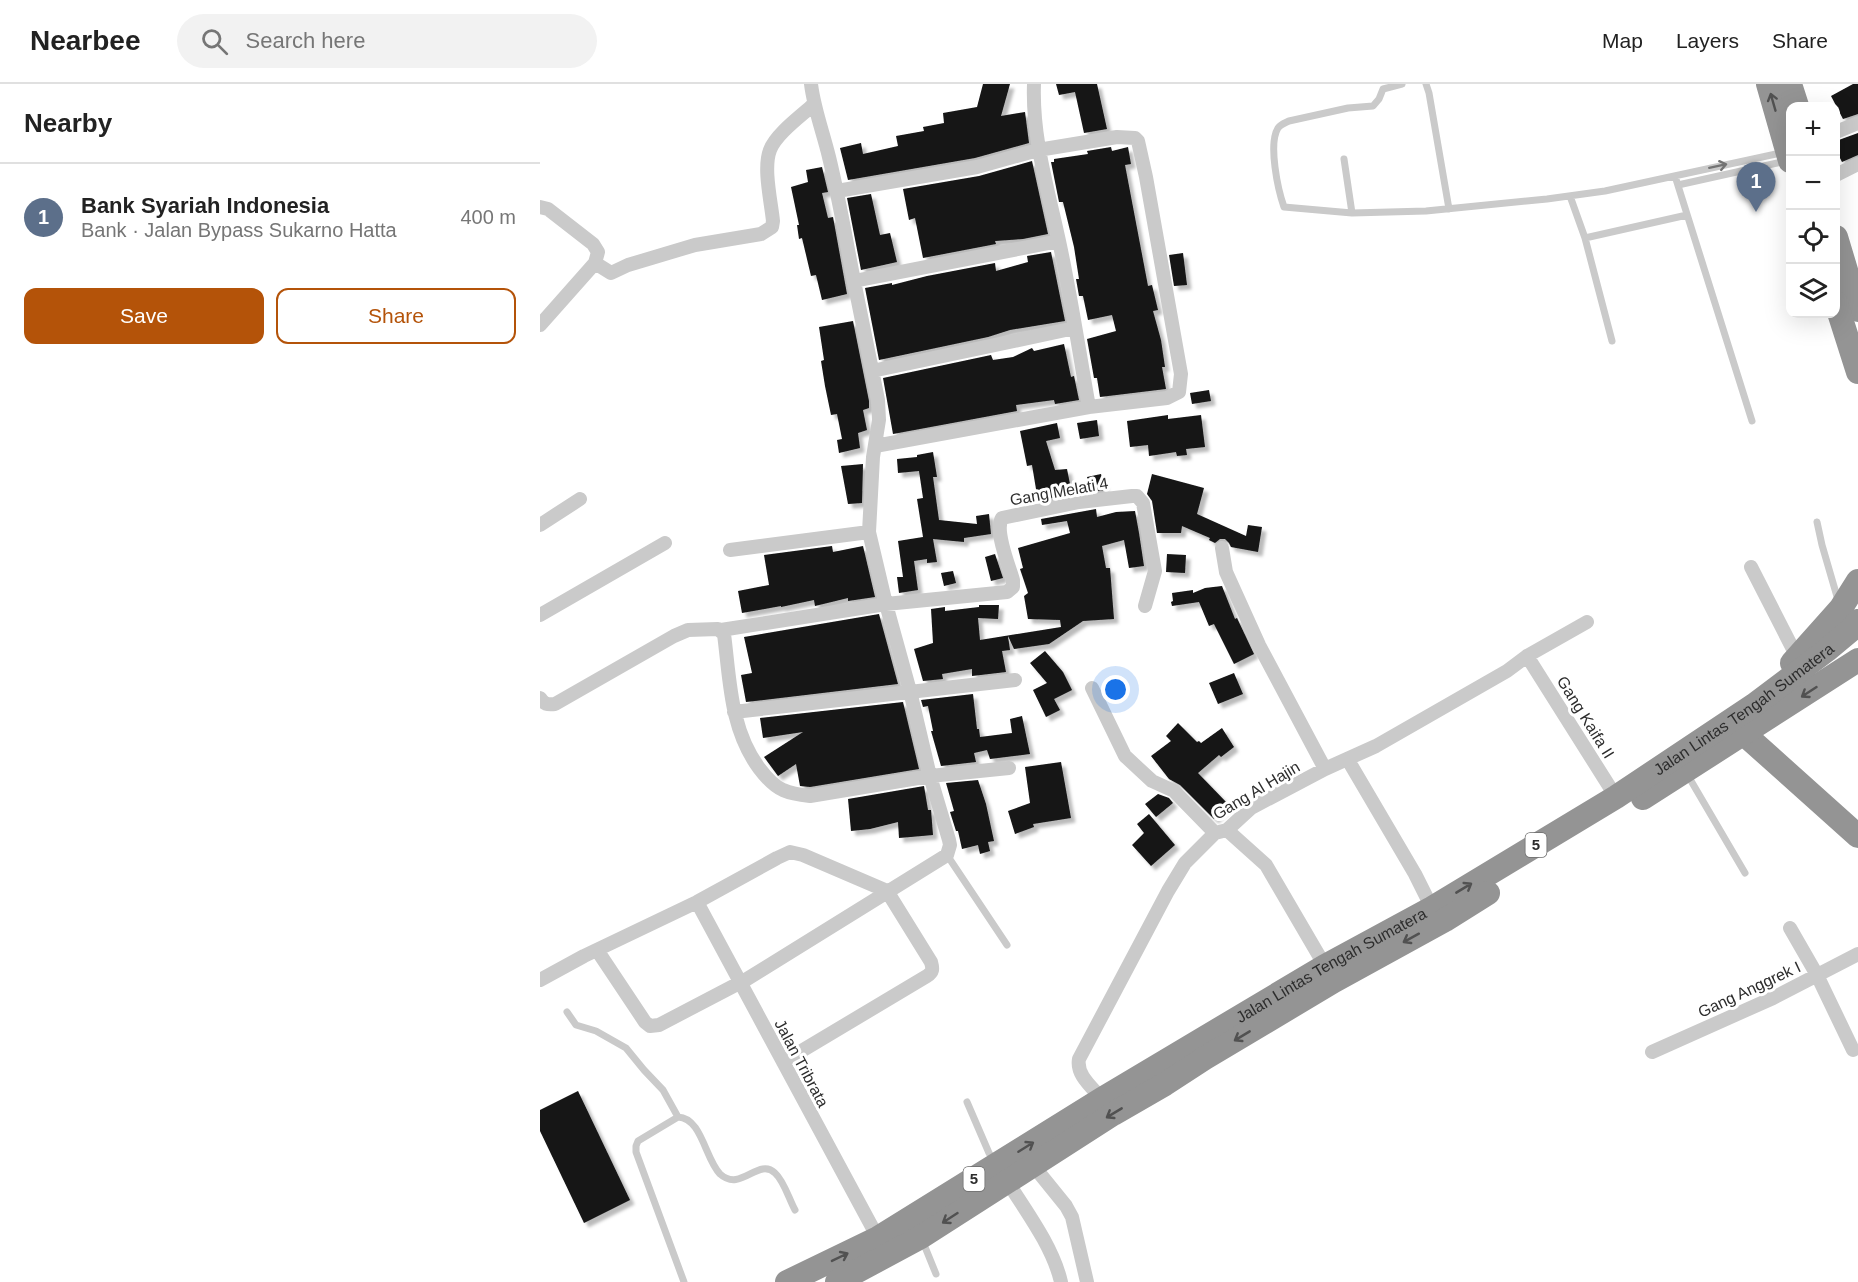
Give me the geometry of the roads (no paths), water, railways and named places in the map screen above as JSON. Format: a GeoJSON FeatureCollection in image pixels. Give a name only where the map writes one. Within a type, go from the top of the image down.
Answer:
{"type":"FeatureCollection","features":[{"type":"Feature","properties":{"kind":"highway"},"geometry":{"type":"LineString","coordinates":[[1768,84],[1789,156]]}},
{"type":"Feature","properties":{"kind":"highway"},"geometry":{"type":"LineString","coordinates":[[1790,84],[1796,102]]}},
{"type":"Feature","properties":{"kind":"highway"},"geometry":{"type":"LineString","coordinates":[[1840,250],[1858,310]]}},
{"type":"Feature","properties":{"kind":"highway"},"geometry":{"type":"LineString","coordinates":[[1840,316],[1857,372]]}},
{"type":"Feature","properties":{"kind":"highway"},"geometry":{"type":"LineString","coordinates":[[1754,705],[1797,657],[1849,614],[1858,581]]}},
{"type":"Feature","properties":{"kind":"highway","name":"Jalan Lintas Tengah Sumatera"},"geometry":{"type":"LineString","coordinates":[[787,1282],[878,1238],[1002,1173],[1032,1164],[1113,1114],[1160,1076],[1325,966],[1432,908],[1616,796],[1754,705],[1851,630],[1849,614]]}},
{"type":"Feature","properties":{"kind":"highway","name":"Jalan Lintas Tengah Sumatera"},"geometry":{"type":"LineString","coordinates":[[1200,1051],[1445,920],[1744,734],[1858,660]]}},
{"type":"Feature","properties":{"kind":"highway"},"geometry":{"type":"LineString","coordinates":[[1744,734],[1858,836]]}},
{"type":"Feature","properties":{"kind":"highway","name":"Jalan Lintas Tengah Sumatera"},"geometry":{"type":"LineString","coordinates":[[848,1280],[921,1237],[1102,1099],[1160,1076]]}},
{"type":"Feature","properties":{"kind":"street"},"geometry":{"type":"LineString","coordinates":[[597,951],[645,1022],[650,1026],[659,1025],[740,982],[918,873],[947,855],[950,845],[930,776],[869,532],[879,420],[878,400],[837,190],[813,105],[811,84]]}},
{"type":"Feature","properties":{"kind":"street"},"geometry":{"type":"LineString","coordinates":[[1034,84],[1038,150],[1059,241],[1089,407]]}},
{"type":"Feature","properties":{"kind":"street"},"geometry":{"type":"LineString","coordinates":[[595,263],[611,273],[628,265],[695,245],[767,231],[772,227],[773,221],[767,165],[770,149],[778,137],[813,105]]}},
{"type":"Feature","properties":{"kind":"street"},"geometry":{"type":"LineString","coordinates":[[1840,130],[1858,123]]}},
{"type":"Feature","properties":{"kind":"street"},"geometry":{"type":"LineString","coordinates":[[837,190],[977,167],[1038,150],[1117,137],[1132,137],[1138,141],[1146,177],[1180,374],[1179,392],[1167,398],[1089,407],[875,446]]}},
{"type":"Feature","properties":{"kind":"street"},"geometry":{"type":"LineString","coordinates":[[1840,173],[1858,164]]}},
{"type":"Feature","properties":{"kind":"street"},"geometry":{"type":"LineString","coordinates":[[540,207],[548,209],[593,244],[598,252],[595,263],[540,326]]}},
{"type":"Feature","properties":{"kind":"street"},"geometry":{"type":"LineString","coordinates":[[854,281],[1059,241]]}},
{"type":"Feature","properties":{"kind":"street"},"geometry":{"type":"LineString","coordinates":[[872,370],[1075,328]]}},
{"type":"Feature","properties":{"kind":"street","name":"Gang Melati 4"},"geometry":{"type":"LineString","coordinates":[[886,604],[1007,592],[1013,586],[1013,580],[999,532],[999,521],[1002,518],[1079,502],[1137,496],[1143,503],[1155,571],[1145,606]]}},
{"type":"Feature","properties":{"kind":"street"},"geometry":{"type":"LineString","coordinates":[[540,525],[580,499]]}},
{"type":"Feature","properties":{"kind":"street"},"geometry":{"type":"LineString","coordinates":[[730,550],[869,532]]}},
{"type":"Feature","properties":{"kind":"street"},"geometry":{"type":"LineString","coordinates":[[540,615],[665,543]]}},
{"type":"Feature","properties":{"kind":"street"},"geometry":{"type":"LineString","coordinates":[[1221,548],[1226,572],[1249,624],[1325,769]]}},
{"type":"Feature","properties":{"kind":"street"},"geometry":{"type":"LineString","coordinates":[[1751,567],[1797,657]]}},
{"type":"Feature","properties":{"kind":"street"},"geometry":{"type":"LineString","coordinates":[[540,698],[548,705],[555,704],[688,630],[719,629],[886,604]]}},
{"type":"Feature","properties":{"kind":"street","name":"Gang Al Hajin"},"geometry":{"type":"LineString","coordinates":[[1102,1099],[1079,1072],[1079,1059],[1185,863],[1251,808],[1325,769],[1376,746],[1587,622]]}},
{"type":"Feature","properties":{"kind":"street"},"geometry":{"type":"LineString","coordinates":[[719,629],[724,633],[734,711],[743,743],[766,777],[781,789],[796,795],[810,796],[930,776],[1008,768]]}},
{"type":"Feature","properties":{"kind":"street","name":"Gang Kaifa II"},"geometry":{"type":"LineString","coordinates":[[1527,656],[1616,796]]}},
{"type":"Feature","properties":{"kind":"street"},"geometry":{"type":"LineString","coordinates":[[734,711],[1015,680]]}},
{"type":"Feature","properties":{"kind":"street"},"geometry":{"type":"LineString","coordinates":[[1092,688],[1125,756],[1152,781],[1174,791],[1221,832],[1266,865],[1325,966]]}},
{"type":"Feature","properties":{"kind":"street"},"geometry":{"type":"LineString","coordinates":[[1348,760],[1415,874],[1432,908]]}},
{"type":"Feature","properties":{"kind":"street"},"geometry":{"type":"LineString","coordinates":[[540,980],[698,902],[790,852],[893,888],[931,962],[932,971],[869,1012],[783,1062]]}},
{"type":"Feature","properties":{"kind":"street","name":"Jalan Tribrata"},"geometry":{"type":"LineString","coordinates":[[698,902],[878,1238]]}},
{"type":"Feature","properties":{"kind":"street"},"geometry":{"type":"LineString","coordinates":[[1790,928],[1817,975],[1853,1050]]}},
{"type":"Feature","properties":{"kind":"street","name":"Gang Anggrek I"},"geometry":{"type":"LineString","coordinates":[[1652,1052],[1773,998],[1858,954]]}},
{"type":"Feature","properties":{"kind":"street"},"geometry":{"type":"LineString","coordinates":[[1032,1164],[1066,1206],[1072,1217],[1087,1282]]}},
{"type":"Feature","properties":{"kind":"street"},"geometry":{"type":"LineString","coordinates":[[1002,1173],[1034,1223],[1049,1251],[1061,1282]]}},
{"type":"Feature","properties":{"kind":"lane"},"geometry":{"type":"LineString","coordinates":[[1402,84],[1383,89],[1373,106],[1348,108],[1281,124],[1277,129],[1274,149],[1284,207],[1352,213],[1449,209],[1605,191],[1675,176],[1786,159]]}},
{"type":"Feature","properties":{"kind":"lane"},"geometry":{"type":"LineString","coordinates":[[1426,84],[1449,209]]}},
{"type":"Feature","properties":{"kind":"lane"},"geometry":{"type":"LineString","coordinates":[[1344,159],[1352,213]]}},
{"type":"Feature","properties":{"kind":"lane"},"geometry":{"type":"LineString","coordinates":[[1677,185],[1786,159]]}},
{"type":"Feature","properties":{"kind":"lane"},"geometry":{"type":"LineString","coordinates":[[1675,176],[1752,421]]}},
{"type":"Feature","properties":{"kind":"lane"},"geometry":{"type":"LineString","coordinates":[[1570,196],[1585,238],[1612,340]]}},
{"type":"Feature","properties":{"kind":"lane"},"geometry":{"type":"LineString","coordinates":[[1585,238],[1687,215]]}},
{"type":"Feature","properties":{"kind":"lane"},"geometry":{"type":"LineString","coordinates":[[1817,522],[1822,545],[1849,614]]}},
{"type":"Feature","properties":{"kind":"lane"},"geometry":{"type":"LineString","coordinates":[[1685,771],[1745,873]]}},
{"type":"Feature","properties":{"kind":"lane"},"geometry":{"type":"LineString","coordinates":[[947,855],[1007,945]]}},
{"type":"Feature","properties":{"kind":"lane"},"geometry":{"type":"LineString","coordinates":[[567,1012],[576,1025],[596,1031],[626,1048],[663,1090],[678,1117]]}},
{"type":"Feature","properties":{"kind":"lane"},"geometry":{"type":"LineString","coordinates":[[967,1102],[989,1153],[1002,1173]]}},
{"type":"Feature","properties":{"kind":"lane"},"geometry":{"type":"LineString","coordinates":[[684,1282],[636,1148],[639,1141],[678,1117],[684,1117],[693,1124],[718,1172],[728,1179],[739,1180],[756,1170],[773,1171],[778,1176],[795,1210]]}},
{"type":"Feature","properties":{"kind":"lane"},"geometry":{"type":"LineString","coordinates":[[921,1237],[936,1274]]}},
{"type":"Feature","properties":{"kind":"place","name":"Bank Syariah Indonesia"},"geometry":{"type":"Point","coordinates":[1756,212]}}]}
